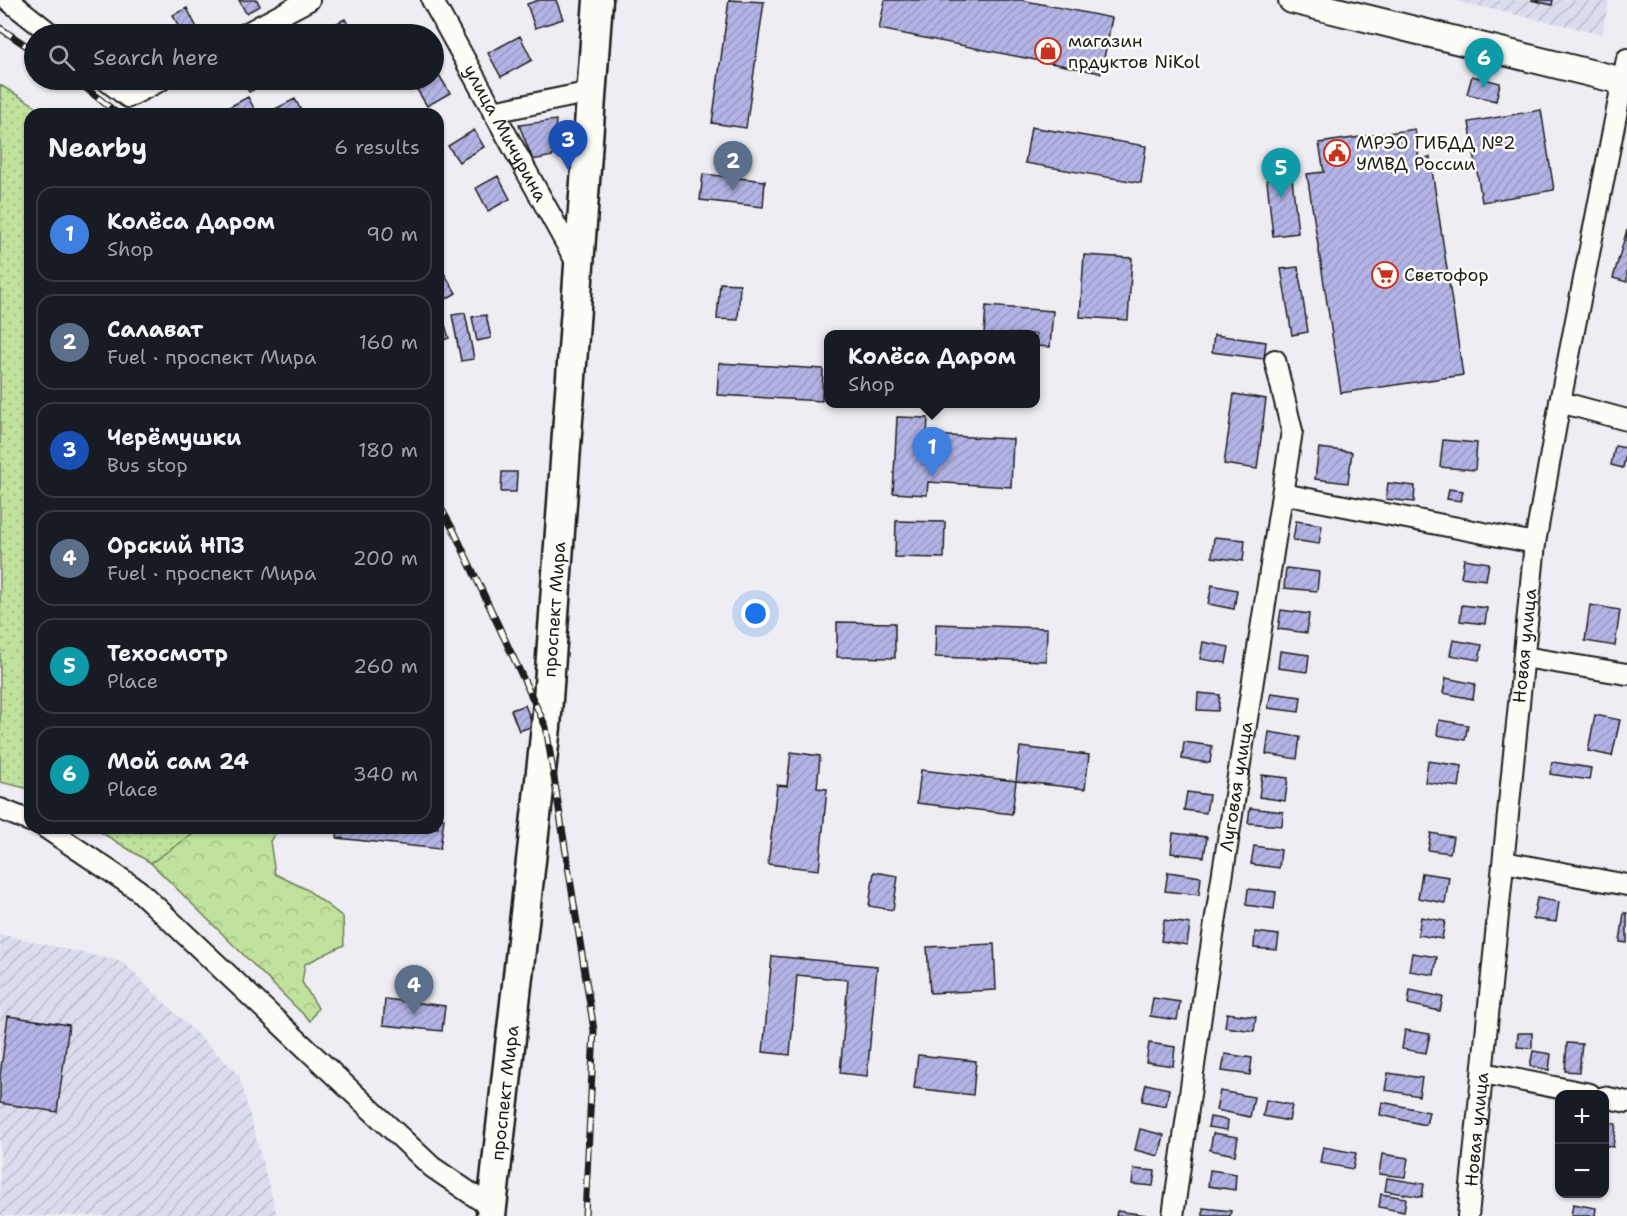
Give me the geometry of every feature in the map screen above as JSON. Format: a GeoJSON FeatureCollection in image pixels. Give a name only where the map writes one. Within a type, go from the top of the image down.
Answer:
{"type":"FeatureCollection","features":[{"type":"Feature","properties":{"kind":"main road","name":"проспект Мира"},"geometry":{"type":"LineString","coordinates":[[491,1212],[546,727],[598,0]]}},
{"type":"Feature","properties":{"kind":"street"},"geometry":{"type":"LineString","coordinates":[[8,0],[38,24]]}},
{"type":"Feature","properties":{"kind":"street"},"geometry":{"type":"LineString","coordinates":[[263,24],[309,0]]}},
{"type":"Feature","properties":{"kind":"street","name":"улица Мичурина"},"geometry":{"type":"LineString","coordinates":[[432,0],[578,265]]}},
{"type":"Feature","properties":{"kind":"street"},"geometry":{"type":"LineString","coordinates":[[1292,0],[1625,74]]}},
{"type":"Feature","properties":{"kind":"street","name":"Новая улица"},"geometry":{"type":"LineString","coordinates":[[1468,1216],[1535,543],[1560,402],[1625,74]]}},
{"type":"Feature","properties":{"kind":"street"},"geometry":{"type":"LineString","coordinates":[[119,90],[128,97],[142,90]]}},
{"type":"Feature","properties":{"kind":"street"},"geometry":{"type":"LineString","coordinates":[[493,112],[591,92]]}},
{"type":"Feature","properties":{"kind":"street","name":"Луговая улица"},"geometry":{"type":"LineString","coordinates":[[1173,1216],[1205,987],[1292,431],[1275,360]]}},
{"type":"Feature","properties":{"kind":"street"},"geometry":{"type":"LineString","coordinates":[[1560,402],[1627,420]]}},
{"type":"Feature","properties":{"kind":"street"},"geometry":{"type":"LineString","coordinates":[[1283,495],[1535,543]]}},
{"type":"Feature","properties":{"kind":"street"},"geometry":{"type":"LineString","coordinates":[[1524,657],[1627,674]]}},
{"type":"Feature","properties":{"kind":"street"},"geometry":{"type":"LineString","coordinates":[[0,809],[24,819]]}},
{"type":"Feature","properties":{"kind":"street"},"geometry":{"type":"LineString","coordinates":[[55,834],[138,890],[432,1167],[491,1212]]}},
{"type":"Feature","properties":{"kind":"street"},"geometry":{"type":"LineString","coordinates":[[1504,862],[1627,885]]}},
{"type":"Feature","properties":{"kind":"street"},"geometry":{"type":"LineString","coordinates":[[1483,1073],[1566,1090]]}},
{"type":"Feature","properties":{"kind":"street"},"geometry":{"type":"LineString","coordinates":[[1609,1098],[1627,1102]]}},
{"type":"Feature","properties":{"kind":"shaded area"},"geometry":{"type":"Polygon","coordinates":[[[1451,0],[1609,0],[1602,34],[1451,0]]]}},
{"type":"Feature","properties":{"kind":"shaded area"},"geometry":{"type":"Polygon","coordinates":[[[0,934],[123,962],[239,1075],[277,1216],[0,1216],[0,934]]]}},
{"type":"Feature","properties":{"kind":"green space"},"geometry":{"type":"Polygon","coordinates":[[[0,85],[37,108],[24,108],[24,788],[0,782],[0,85]]]}},
{"type":"Feature","properties":{"kind":"green space"},"geometry":{"type":"Polygon","coordinates":[[[104,834],[193,834],[151,863],[104,834]]]}},
{"type":"Feature","properties":{"kind":"green space"},"geometry":{"type":"Polygon","coordinates":[[[193,834],[275,834],[270,841],[275,874],[306,889],[343,917],[344,945],[305,964],[302,982],[318,1008],[310,1021],[151,863],[193,834]]]}},
{"type":"Feature","properties":{"kind":"building"},"geometry":{"type":"Polygon","coordinates":[[[239,0],[257,0],[260,6],[246,13],[239,0]]]}},
{"type":"Feature","properties":{"kind":"building"},"geometry":{"type":"Polygon","coordinates":[[[539,0],[556,0],[563,19],[535,28],[527,4],[539,0]]]}},
{"type":"Feature","properties":{"kind":"building"},"geometry":{"type":"Polygon","coordinates":[[[729,0],[764,2],[746,128],[712,123],[729,0]]]}},
{"type":"Feature","properties":{"kind":"building","name":"магазин прдуктов NiKol"},"geometry":{"type":"Polygon","coordinates":[[[885,0],[1021,0],[1112,18],[1101,73],[879,29],[885,0]]]}},
{"type":"Feature","properties":{"kind":"building"},"geometry":{"type":"Polygon","coordinates":[[[1531,0],[1553,0],[1552,5],[1531,0]]]}},
{"type":"Feature","properties":{"kind":"building"},"geometry":{"type":"Polygon","coordinates":[[[187,8],[195,24],[177,24],[173,15],[187,8]]]}},
{"type":"Feature","properties":{"kind":"building"},"geometry":{"type":"Polygon","coordinates":[[[345,19],[348,24],[335,24],[345,19]]]}},
{"type":"Feature","properties":{"kind":"building"},"geometry":{"type":"Polygon","coordinates":[[[520,36],[532,60],[501,77],[488,53],[520,36]]]}},
{"type":"Feature","properties":{"kind":"building"},"geometry":{"type":"Polygon","coordinates":[[[1472,76],[1500,83],[1496,101],[1467,94],[1472,76]]]}},
{"type":"Feature","properties":{"kind":"building"},"geometry":{"type":"Polygon","coordinates":[[[444,83],[450,93],[427,106],[417,90],[444,90],[444,83]]]}},
{"type":"Feature","properties":{"kind":"building"},"geometry":{"type":"Polygon","coordinates":[[[248,97],[254,108],[227,108],[248,97]]]}},
{"type":"Feature","properties":{"kind":"building"},"geometry":{"type":"Polygon","coordinates":[[[295,99],[300,108],[277,108],[295,99]]]}},
{"type":"Feature","properties":{"kind":"building"},"geometry":{"type":"Polygon","coordinates":[[[1541,110],[1554,190],[1482,202],[1469,122],[1541,110]]]}},
{"type":"Feature","properties":{"kind":"building"},"geometry":{"type":"Polygon","coordinates":[[[556,120],[553,156],[533,160],[519,125],[556,120]]]}},
{"type":"Feature","properties":{"kind":"building"},"geometry":{"type":"Polygon","coordinates":[[[1031,127],[1146,146],[1141,183],[1025,163],[1031,127]]]}},
{"type":"Feature","properties":{"kind":"building","name":"Светофор"},"geometry":{"type":"Polygon","coordinates":[[[1415,129],[1419,159],[1430,157],[1463,375],[1341,393],[1307,174],[1324,172],[1319,143],[1415,129]]]}},
{"type":"Feature","properties":{"kind":"building"},"geometry":{"type":"Polygon","coordinates":[[[474,130],[484,147],[459,162],[448,146],[474,130]]]}},
{"type":"Feature","properties":{"kind":"building"},"geometry":{"type":"Polygon","coordinates":[[[1290,160],[1298,233],[1273,236],[1265,162],[1290,160]]]}},
{"type":"Feature","properties":{"kind":"building"},"geometry":{"type":"Polygon","coordinates":[[[703,174],[765,181],[763,207],[700,200],[703,174]]]}},
{"type":"Feature","properties":{"kind":"building"},"geometry":{"type":"Polygon","coordinates":[[[498,176],[510,199],[488,211],[476,188],[498,176]]]}},
{"type":"Feature","properties":{"kind":"building"},"geometry":{"type":"Polygon","coordinates":[[[1627,230],[1627,282],[1613,278],[1627,230]]]}},
{"type":"Feature","properties":{"kind":"building"},"geometry":{"type":"Polygon","coordinates":[[[1084,255],[1132,258],[1128,320],[1080,317],[1084,255]]]}},
{"type":"Feature","properties":{"kind":"building"},"geometry":{"type":"Polygon","coordinates":[[[1298,267],[1308,332],[1292,335],[1281,269],[1298,267]]]}},
{"type":"Feature","properties":{"kind":"building"},"geometry":{"type":"Polygon","coordinates":[[[444,273],[456,293],[444,300],[444,273]]]}},
{"type":"Feature","properties":{"kind":"building"},"geometry":{"type":"Polygon","coordinates":[[[720,283],[740,284],[738,320],[717,319],[720,283]]]}},
{"type":"Feature","properties":{"kind":"building"},"geometry":{"type":"Polygon","coordinates":[[[986,306],[1053,311],[1050,347],[1040,346],[1040,330],[984,330],[986,306]]]}},
{"type":"Feature","properties":{"kind":"building"},"geometry":{"type":"Polygon","coordinates":[[[465,313],[474,359],[461,361],[452,315],[465,313]]]}},
{"type":"Feature","properties":{"kind":"building"},"geometry":{"type":"Polygon","coordinates":[[[486,315],[491,338],[477,341],[472,317],[486,315]]]}},
{"type":"Feature","properties":{"kind":"building"},"geometry":{"type":"Polygon","coordinates":[[[444,322],[449,338],[444,340],[444,322]]]}},
{"type":"Feature","properties":{"kind":"building"},"geometry":{"type":"Polygon","coordinates":[[[1214,335],[1266,342],[1264,359],[1212,352],[1214,335]]]}},
{"type":"Feature","properties":{"kind":"building"},"geometry":{"type":"Polygon","coordinates":[[[719,363],[823,369],[822,401],[717,395],[719,363]]]}},
{"type":"Feature","properties":{"kind":"building"},"geometry":{"type":"Polygon","coordinates":[[[1234,394],[1266,399],[1257,469],[1224,464],[1234,394]]]}},
{"type":"Feature","properties":{"kind":"building"},"geometry":{"type":"Polygon","coordinates":[[[897,417],[928,418],[927,435],[1013,439],[1011,487],[928,482],[927,495],[893,493],[897,417]]]}},
{"type":"Feature","properties":{"kind":"building"},"geometry":{"type":"Polygon","coordinates":[[[1443,440],[1477,443],[1475,470],[1440,467],[1443,440]]]}},
{"type":"Feature","properties":{"kind":"building"},"geometry":{"type":"Polygon","coordinates":[[[1615,446],[1627,448],[1623,468],[1611,465],[1615,446]]]}},
{"type":"Feature","properties":{"kind":"building"},"geometry":{"type":"Polygon","coordinates":[[[1319,448],[1352,452],[1348,483],[1315,479],[1319,448]]]}},
{"type":"Feature","properties":{"kind":"building"},"geometry":{"type":"Polygon","coordinates":[[[502,472],[517,472],[516,492],[501,492],[502,472]]]}},
{"type":"Feature","properties":{"kind":"building"},"geometry":{"type":"Polygon","coordinates":[[[1388,483],[1415,486],[1414,502],[1386,499],[1388,483]]]}},
{"type":"Feature","properties":{"kind":"building"},"geometry":{"type":"Polygon","coordinates":[[[1449,489],[1463,491],[1461,501],[1447,499],[1449,489]]]}},
{"type":"Feature","properties":{"kind":"building"},"geometry":{"type":"Polygon","coordinates":[[[896,521],[945,522],[944,558],[895,557],[896,521]]]}},
{"type":"Feature","properties":{"kind":"building"},"geometry":{"type":"Polygon","coordinates":[[[1296,521],[1322,525],[1319,544],[1293,540],[1296,521]]]}},
{"type":"Feature","properties":{"kind":"building"},"geometry":{"type":"Polygon","coordinates":[[[1214,537],[1245,540],[1243,561],[1212,557],[1214,537]]]}},
{"type":"Feature","properties":{"kind":"building"},"geometry":{"type":"Polygon","coordinates":[[[1464,559],[1489,563],[1486,580],[1461,577],[1464,559]]]}},
{"type":"Feature","properties":{"kind":"building"},"geometry":{"type":"Polygon","coordinates":[[[1286,568],[1319,572],[1317,591],[1284,588],[1286,568]]]}},
{"type":"Feature","properties":{"kind":"building"},"geometry":{"type":"Polygon","coordinates":[[[1212,585],[1237,590],[1234,609],[1208,604],[1212,585]]]}},
{"type":"Feature","properties":{"kind":"building"},"geometry":{"type":"Polygon","coordinates":[[[1462,605],[1487,608],[1485,624],[1460,621],[1462,605]]]}},
{"type":"Feature","properties":{"kind":"building"},"geometry":{"type":"Polygon","coordinates":[[[1590,605],[1620,610],[1615,646],[1585,641],[1590,605]]]}},
{"type":"Feature","properties":{"kind":"building"},"geometry":{"type":"Polygon","coordinates":[[[1281,610],[1309,614],[1307,633],[1278,629],[1281,610]]]}},
{"type":"Feature","properties":{"kind":"building"},"geometry":{"type":"Polygon","coordinates":[[[837,622],[895,623],[895,658],[837,657],[837,622]]]}},
{"type":"Feature","properties":{"kind":"building"},"geometry":{"type":"Polygon","coordinates":[[[936,624],[1047,628],[1046,661],[935,657],[936,624]]]}},
{"type":"Feature","properties":{"kind":"building"},"geometry":{"type":"Polygon","coordinates":[[[1453,640],[1482,645],[1479,660],[1450,655],[1453,640]]]}},
{"type":"Feature","properties":{"kind":"building"},"geometry":{"type":"Polygon","coordinates":[[[1203,642],[1229,647],[1226,663],[1200,659],[1203,642]]]}},
{"type":"Feature","properties":{"kind":"building"},"geometry":{"type":"Polygon","coordinates":[[[1280,651],[1309,655],[1307,672],[1278,668],[1280,651]]]}},
{"type":"Feature","properties":{"kind":"building"},"geometry":{"type":"Polygon","coordinates":[[[1446,678],[1475,684],[1473,699],[1443,693],[1446,678]]]}},
{"type":"Feature","properties":{"kind":"building"},"geometry":{"type":"Polygon","coordinates":[[[1198,693],[1220,695],[1218,711],[1197,710],[1198,693]]]}},
{"type":"Feature","properties":{"kind":"building"},"geometry":{"type":"Polygon","coordinates":[[[1271,693],[1301,697],[1299,712],[1268,708],[1271,693]]]}},
{"type":"Feature","properties":{"kind":"building"},"geometry":{"type":"Polygon","coordinates":[[[525,705],[533,726],[519,731],[511,710],[525,705]]]}},
{"type":"Feature","properties":{"kind":"building"},"geometry":{"type":"Polygon","coordinates":[[[1595,715],[1620,720],[1612,756],[1588,751],[1595,715]]]}},
{"type":"Feature","properties":{"kind":"building"},"geometry":{"type":"Polygon","coordinates":[[[1439,720],[1468,725],[1465,740],[1437,735],[1439,720]]]}},
{"type":"Feature","properties":{"kind":"building"},"geometry":{"type":"Polygon","coordinates":[[[1269,732],[1300,737],[1297,759],[1266,754],[1269,732]]]}},
{"type":"Feature","properties":{"kind":"building"},"geometry":{"type":"Polygon","coordinates":[[[1184,742],[1212,746],[1210,763],[1182,759],[1184,742]]]}},
{"type":"Feature","properties":{"kind":"building"},"geometry":{"type":"Polygon","coordinates":[[[1020,747],[1089,755],[1085,789],[1016,781],[1020,747]]]}},
{"type":"Feature","properties":{"kind":"building"},"geometry":{"type":"Polygon","coordinates":[[[791,752],[820,756],[817,788],[827,789],[819,870],[768,864],[777,785],[787,786],[791,752]]]}},
{"type":"Feature","properties":{"kind":"building"},"geometry":{"type":"Polygon","coordinates":[[[1428,761],[1462,766],[1459,787],[1425,782],[1428,761]]]}},
{"type":"Feature","properties":{"kind":"building"},"geometry":{"type":"Polygon","coordinates":[[[1552,762],[1591,768],[1589,780],[1550,774],[1552,762]]]}},
{"type":"Feature","properties":{"kind":"building"},"geometry":{"type":"Polygon","coordinates":[[[921,770],[1016,781],[1012,814],[917,803],[921,770]]]}},
{"type":"Feature","properties":{"kind":"building"},"geometry":{"type":"Polygon","coordinates":[[[1262,775],[1288,778],[1285,801],[1259,797],[1262,775]]]}},
{"type":"Feature","properties":{"kind":"building"},"geometry":{"type":"Polygon","coordinates":[[[1187,792],[1209,795],[1206,813],[1184,810],[1187,792]]]}},
{"type":"Feature","properties":{"kind":"building"},"geometry":{"type":"Polygon","coordinates":[[[1250,808],[1283,812],[1282,826],[1248,823],[1250,808]]]}},
{"type":"Feature","properties":{"kind":"building"},"geometry":{"type":"Polygon","coordinates":[[[1173,833],[1207,837],[1204,857],[1171,853],[1173,833]]]}},
{"type":"Feature","properties":{"kind":"building"},"geometry":{"type":"Polygon","coordinates":[[[1431,833],[1453,837],[1450,853],[1428,850],[1431,833]]]}},
{"type":"Feature","properties":{"kind":"building"},"geometry":{"type":"Polygon","coordinates":[[[337,834],[442,834],[440,849],[337,838],[337,834]]]}},
{"type":"Feature","properties":{"kind":"building"},"geometry":{"type":"Polygon","coordinates":[[[1254,846],[1281,850],[1279,868],[1251,864],[1254,846]]]}},
{"type":"Feature","properties":{"kind":"building"},"geometry":{"type":"Polygon","coordinates":[[[874,872],[898,876],[893,910],[869,906],[874,872]]]}},
{"type":"Feature","properties":{"kind":"building"},"geometry":{"type":"Polygon","coordinates":[[[1168,872],[1201,877],[1199,895],[1165,891],[1168,872]]]}},
{"type":"Feature","properties":{"kind":"building"},"geometry":{"type":"Polygon","coordinates":[[[1422,873],[1449,877],[1445,903],[1418,898],[1422,873]]]}},
{"type":"Feature","properties":{"kind":"building"},"geometry":{"type":"Polygon","coordinates":[[[1248,889],[1276,892],[1274,909],[1246,905],[1248,889]]]}},
{"type":"Feature","properties":{"kind":"building"},"geometry":{"type":"Polygon","coordinates":[[[1537,898],[1559,902],[1556,922],[1533,919],[1537,898]]]}},
{"type":"Feature","properties":{"kind":"building"},"geometry":{"type":"Polygon","coordinates":[[[1624,913],[1627,913],[1627,943],[1620,942],[1624,913]]]}},
{"type":"Feature","properties":{"kind":"building"},"geometry":{"type":"Polygon","coordinates":[[[1421,917],[1445,921],[1442,939],[1418,935],[1421,917]]]}},
{"type":"Feature","properties":{"kind":"building"},"geometry":{"type":"Polygon","coordinates":[[[1164,920],[1190,924],[1187,945],[1161,941],[1164,920]]]}},
{"type":"Feature","properties":{"kind":"building"},"geometry":{"type":"Polygon","coordinates":[[[1255,932],[1279,935],[1277,950],[1254,948],[1255,932]]]}},
{"type":"Feature","properties":{"kind":"building"},"geometry":{"type":"Polygon","coordinates":[[[994,944],[996,990],[930,993],[927,947],[994,944]]]}},
{"type":"Feature","properties":{"kind":"building"},"geometry":{"type":"Polygon","coordinates":[[[1412,953],[1437,957],[1434,975],[1409,971],[1412,953]]]}},
{"type":"Feature","properties":{"kind":"building"},"geometry":{"type":"Polygon","coordinates":[[[772,956],[877,966],[867,1076],[840,1073],[848,980],[797,975],[790,1055],[763,1052],[772,956]]]}},
{"type":"Feature","properties":{"kind":"building"},"geometry":{"type":"Polygon","coordinates":[[[1410,990],[1443,997],[1440,1011],[1408,1004],[1410,990]]]}},
{"type":"Feature","properties":{"kind":"building"},"geometry":{"type":"Polygon","coordinates":[[[1153,998],[1180,1002],[1177,1020],[1150,1016],[1153,998]]]}},
{"type":"Feature","properties":{"kind":"building"},"geometry":{"type":"Polygon","coordinates":[[[385,999],[445,1006],[442,1031],[383,1025],[385,999]]]}},
{"type":"Feature","properties":{"kind":"building"},"geometry":{"type":"Polygon","coordinates":[[[1227,1013],[1256,1017],[1254,1031],[1225,1027],[1227,1013]]]}},
{"type":"Feature","properties":{"kind":"building"},"geometry":{"type":"Polygon","coordinates":[[[8,1016],[69,1025],[57,1112],[0,1103],[0,1076],[8,1016]]]}},
{"type":"Feature","properties":{"kind":"building"},"geometry":{"type":"Polygon","coordinates":[[[1405,1030],[1430,1034],[1426,1053],[1402,1049],[1405,1030]]]}},
{"type":"Feature","properties":{"kind":"building"},"geometry":{"type":"Polygon","coordinates":[[[1518,1033],[1532,1033],[1532,1048],[1517,1047],[1518,1033]]]}},
{"type":"Feature","properties":{"kind":"building"},"geometry":{"type":"Polygon","coordinates":[[[1149,1043],[1175,1047],[1173,1066],[1146,1062],[1149,1043]]]}},
{"type":"Feature","properties":{"kind":"building"},"geometry":{"type":"Polygon","coordinates":[[[1567,1043],[1582,1044],[1579,1072],[1565,1071],[1567,1043]]]}},
{"type":"Feature","properties":{"kind":"building"},"geometry":{"type":"Polygon","coordinates":[[[1533,1051],[1551,1054],[1549,1070],[1530,1066],[1533,1051]]]}},
{"type":"Feature","properties":{"kind":"building"},"geometry":{"type":"Polygon","coordinates":[[[1225,1054],[1252,1058],[1250,1075],[1222,1071],[1225,1054]]]}},
{"type":"Feature","properties":{"kind":"building"},"geometry":{"type":"Polygon","coordinates":[[[918,1055],[976,1061],[973,1095],[914,1088],[918,1055]]]}},
{"type":"Feature","properties":{"kind":"building"},"geometry":{"type":"Polygon","coordinates":[[[1388,1073],[1422,1078],[1419,1096],[1385,1090],[1388,1073]]]}},
{"type":"Feature","properties":{"kind":"building"},"geometry":{"type":"Polygon","coordinates":[[[1146,1084],[1169,1089],[1166,1106],[1142,1101],[1146,1084]]]}},
{"type":"Feature","properties":{"kind":"building"},"geometry":{"type":"Polygon","coordinates":[[[1220,1091],[1254,1097],[1250,1117],[1216,1110],[1220,1091]]]}},
{"type":"Feature","properties":{"kind":"building"},"geometry":{"type":"Polygon","coordinates":[[[1266,1100],[1292,1105],[1289,1121],[1263,1116],[1266,1100]]]}},
{"type":"Feature","properties":{"kind":"building"},"geometry":{"type":"Polygon","coordinates":[[[1382,1102],[1429,1112],[1426,1125],[1380,1115],[1382,1102]]]}},
{"type":"Feature","properties":{"kind":"building"},"geometry":{"type":"Polygon","coordinates":[[[1210,1117],[1228,1120],[1227,1130],[1208,1127],[1210,1117]]]}},
{"type":"Feature","properties":{"kind":"building"},"geometry":{"type":"Polygon","coordinates":[[[1609,1123],[1616,1124],[1613,1147],[1609,1147],[1609,1123]]]}},
{"type":"Feature","properties":{"kind":"building"},"geometry":{"type":"Polygon","coordinates":[[[1140,1129],[1164,1135],[1159,1156],[1135,1150],[1140,1129]]]}},
{"type":"Feature","properties":{"kind":"building"},"geometry":{"type":"Polygon","coordinates":[[[1213,1133],[1238,1137],[1235,1155],[1210,1150],[1213,1133]]]}},
{"type":"Feature","properties":{"kind":"building"},"geometry":{"type":"Polygon","coordinates":[[[1323,1147],[1356,1153],[1353,1169],[1320,1163],[1323,1147]]]}},
{"type":"Feature","properties":{"kind":"building"},"geometry":{"type":"Polygon","coordinates":[[[1382,1154],[1408,1158],[1405,1177],[1379,1174],[1382,1154]]]}},
{"type":"Feature","properties":{"kind":"building"},"geometry":{"type":"Polygon","coordinates":[[[1134,1169],[1155,1171],[1153,1186],[1132,1184],[1134,1169]]]}},
{"type":"Feature","properties":{"kind":"building"},"geometry":{"type":"Polygon","coordinates":[[[1210,1170],[1236,1174],[1235,1190],[1208,1186],[1210,1170]]]}},
{"type":"Feature","properties":{"kind":"building"},"geometry":{"type":"Polygon","coordinates":[[[1387,1178],[1424,1184],[1422,1197],[1385,1191],[1387,1178]]]}},
{"type":"Feature","properties":{"kind":"building"},"geometry":{"type":"Polygon","coordinates":[[[1381,1194],[1406,1198],[1404,1212],[1379,1207],[1381,1194]]]}},
{"type":"Feature","properties":{"kind":"building"},"geometry":{"type":"Polygon","coordinates":[[[1573,1204],[1596,1208],[1595,1216],[1571,1216],[1573,1204]]]}},
{"type":"Feature","properties":{"kind":"building"},"geometry":{"type":"Polygon","coordinates":[[[1203,1208],[1231,1211],[1230,1216],[1203,1216],[1203,1208]]]}},
{"type":"Feature","properties":{"kind":"building"},"geometry":{"type":"Polygon","coordinates":[[[1117,1211],[1146,1215],[1146,1216],[1116,1216],[1117,1211]]]}},
{"type":"Feature","properties":{"kind":"railway"},"geometry":{"type":"LineString","coordinates":[[0,28],[24,44]]}},
{"type":"Feature","properties":{"kind":"railway"},"geometry":{"type":"LineString","coordinates":[[88,90],[111,108]]}},
{"type":"Feature","properties":{"kind":"railway"},"geometry":{"type":"LineString","coordinates":[[444,514],[546,727],[594,1030],[585,1216]]}},
{"type":"Feature","properties":{"kind":"place","name":"магазин прдуктов NiKol"},"geometry":{"type":"Point","coordinates":[1048,51]}},
{"type":"Feature","properties":{"kind":"place","name":"Мой сам 24"},"geometry":{"type":"Point","coordinates":[1484,88]}},
{"type":"Feature","properties":{"kind":"place","name":"МРЭО ГИБДД №2 УМВД России"},"geometry":{"type":"Point","coordinates":[1337,153]}},
{"type":"Feature","properties":{"kind":"place","name":"Черёмушки"},"geometry":{"type":"Point","coordinates":[568,170]}},
{"type":"Feature","properties":{"kind":"place","name":"Салават"},"geometry":{"type":"Point","coordinates":[733,191]}},
{"type":"Feature","properties":{"kind":"place","name":"Техосмотр"},"geometry":{"type":"Point","coordinates":[1281,198]}},
{"type":"Feature","properties":{"kind":"place","name":"Светофор"},"geometry":{"type":"Point","coordinates":[1385,275]}},
{"type":"Feature","properties":{"kind":"place","name":"Колёса Даром"},"geometry":{"type":"Point","coordinates":[932,477]}},
{"type":"Feature","properties":{"kind":"place","name":"Орский НПЗ"},"geometry":{"type":"Point","coordinates":[414,1015]}}]}
